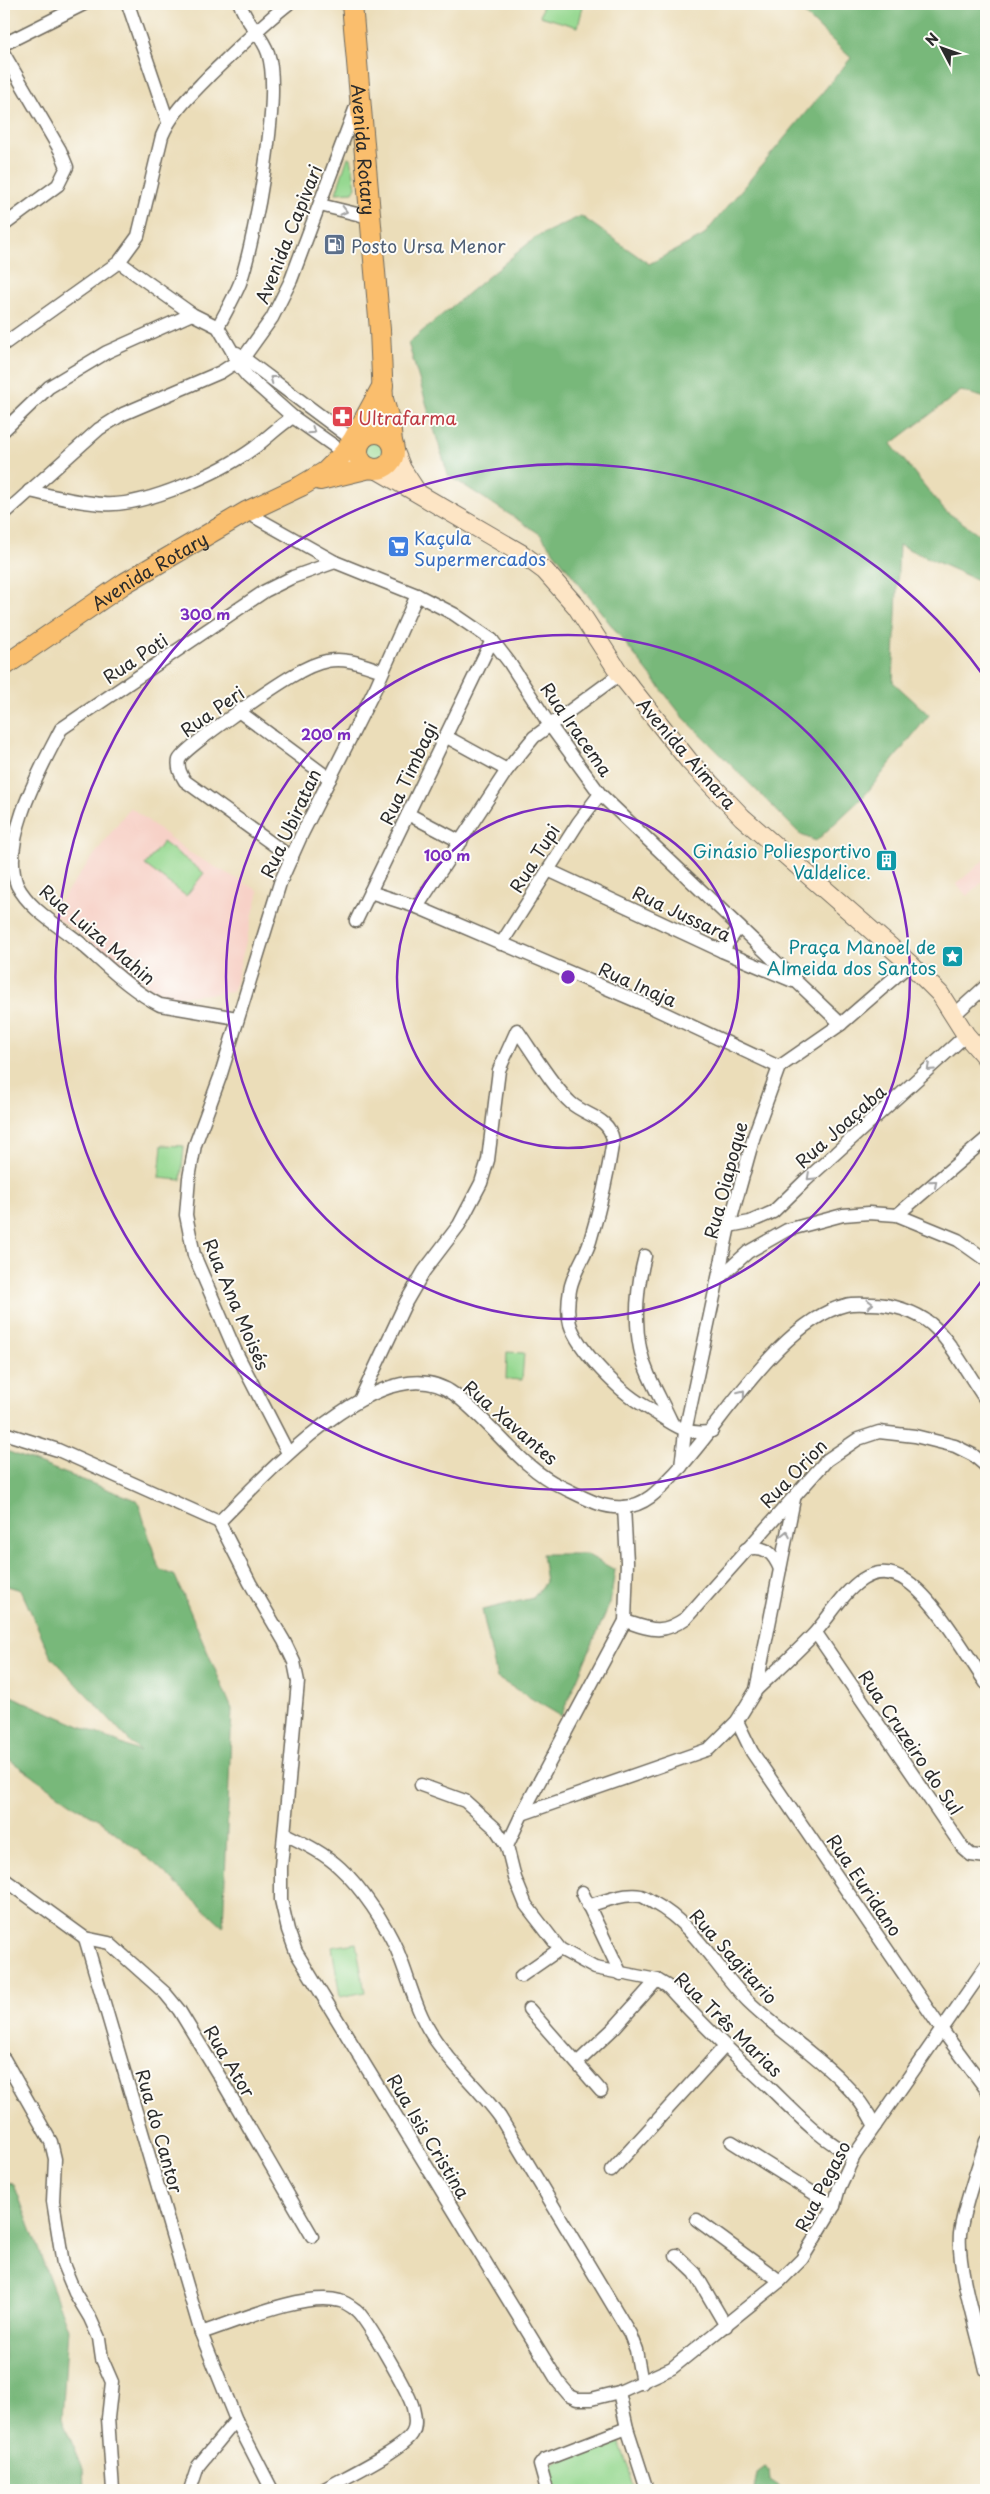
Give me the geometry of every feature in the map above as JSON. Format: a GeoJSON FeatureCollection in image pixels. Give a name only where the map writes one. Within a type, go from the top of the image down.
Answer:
{"type":"FeatureCollection","features":[{"type":"Feature","properties":{"kind":"main road","name":"Avenida Rotary"},"geometry":{"type":"LineString","coordinates":[[352,4],[383,399],[393,446]]}},
{"type":"Feature","properties":{"kind":"main road","name":"Avenida Rotary"},"geometry":{"type":"LineString","coordinates":[[4,666],[125,583],[246,512],[301,486],[331,467],[349,447],[383,385]]}},
{"type":"Feature","properties":{"kind":"main road"},"geometry":{"type":"LineString","coordinates":[[393,446],[391,461],[382,468],[370,466],[358,449],[363,438],[374,433],[380,433],[393,446],[411,485],[420,496]]}},
{"type":"Feature","properties":{"kind":"main road","name":"Avenida Rotary"},"geometry":{"type":"LineString","coordinates":[[301,486],[370,466]]}},
{"type":"Feature","properties":{"kind":"main road","name":"Avenida Aimara"},"geometry":{"type":"LineString","coordinates":[[370,466],[522,554],[545,571],[576,606],[620,674],[689,761],[742,817],[910,964],[940,994],[966,1035],[986,1058]]}},
{"type":"Feature","properties":{"kind":"street"},"geometry":{"type":"LineString","coordinates":[[4,44],[84,4]]}},
{"type":"Feature","properties":{"kind":"street"},"geometry":{"type":"LineString","coordinates":[[128,4],[168,122]]}},
{"type":"Feature","properties":{"kind":"street"},"geometry":{"type":"LineString","coordinates":[[218,327],[240,282],[258,206],[269,131],[271,73],[268,54],[246,19],[240,4]]}},
{"type":"Feature","properties":{"kind":"street"},"geometry":{"type":"LineString","coordinates":[[4,344],[119,262],[138,236],[162,136],[168,122],[190,96],[254,31],[288,4]]}},
{"type":"Feature","properties":{"kind":"street"},"geometry":{"type":"LineString","coordinates":[[4,54],[60,150],[67,167],[58,185],[4,225]]}},
{"type":"Feature","properties":{"kind":"street","name":"Avenida Capivari"},"geometry":{"type":"LineString","coordinates":[[240,361],[281,302],[320,206],[359,100]]}},
{"type":"Feature","properties":{"kind":"street"},"geometry":{"type":"LineString","coordinates":[[320,206],[369,217]]}},
{"type":"Feature","properties":{"kind":"street"},"geometry":{"type":"LineString","coordinates":[[119,262],[192,314],[218,327],[240,361],[293,417],[349,447]]}},
{"type":"Feature","properties":{"kind":"street"},"geometry":{"type":"LineString","coordinates":[[4,430],[42,393],[58,382],[107,352],[192,314]]}},
{"type":"Feature","properties":{"kind":"street"},"geometry":{"type":"LineString","coordinates":[[240,361],[349,447],[370,466]]}},
{"type":"Feature","properties":{"kind":"street"},"geometry":{"type":"LineString","coordinates":[[4,514],[107,424],[240,361]]}},
{"type":"Feature","properties":{"kind":"street"},"geometry":{"type":"LineString","coordinates":[[29,491],[104,504],[124,504],[148,498],[227,465],[254,448],[293,417]]}},
{"type":"Feature","properties":{"kind":"street","name":"Rua Iracema"},"geometry":{"type":"LineString","coordinates":[[246,512],[335,562],[417,595],[460,618],[492,640],[515,670],[549,724],[600,794],[841,1024]]}},
{"type":"Feature","properties":{"kind":"street","name":"Rua Poti"},"geometry":{"type":"LineString","coordinates":[[61,729],[265,591],[293,577],[335,562]]}},
{"type":"Feature","properties":{"kind":"street","name":"Rua Ubiratan"},"geometry":{"type":"LineString","coordinates":[[237,1018],[280,883],[376,687],[417,595]]}},
{"type":"Feature","properties":{"kind":"street","name":"Rua Timbagi"},"geometry":{"type":"LineString","coordinates":[[356,921],[492,640]]}},
{"type":"Feature","properties":{"kind":"street","name":"Rua Peri"},"geometry":{"type":"LineString","coordinates":[[292,858],[185,781],[180,774],[179,759],[183,753],[293,676],[326,661],[351,661],[382,671]]}},
{"type":"Feature","properties":{"kind":"street"},"geometry":{"type":"LineString","coordinates":[[417,907],[507,770],[534,737],[549,724],[620,674]]}},
{"type":"Feature","properties":{"kind":"street"},"geometry":{"type":"LineString","coordinates":[[241,713],[330,779]]}},
{"type":"Feature","properties":{"kind":"street","name":"Rua Luiza Mahin"},"geometry":{"type":"LineString","coordinates":[[61,729],[42,765],[11,838],[10,853],[17,885],[43,915],[149,999],[170,1007],[190,1008],[237,1018]]}},
{"type":"Feature","properties":{"kind":"street"},"geometry":{"type":"LineString","coordinates":[[445,736],[507,770]]}},
{"type":"Feature","properties":{"kind":"street","name":"Rua Tupi"},"geometry":{"type":"LineString","coordinates":[[501,944],[578,823],[600,794]]}},
{"type":"Feature","properties":{"kind":"street"},"geometry":{"type":"LineString","coordinates":[[408,814],[461,842]]}},
{"type":"Feature","properties":{"kind":"street","name":"Rua Jussara"},"geometry":{"type":"LineString","coordinates":[[548,870],[722,952],[802,985]]}},
{"type":"Feature","properties":{"kind":"street","name":"Rua Inaja"},"geometry":{"type":"LineString","coordinates":[[370,892],[417,907],[653,1008],[779,1067]]}},
{"type":"Feature","properties":{"kind":"street"},"geometry":{"type":"LineString","coordinates":[[722,952],[738,927]]}},
{"type":"Feature","properties":{"kind":"street"},"geometry":{"type":"LineString","coordinates":[[779,1067],[841,1024],[910,964]]}},
{"type":"Feature","properties":{"kind":"street"},"geometry":{"type":"LineString","coordinates":[[954,1015],[986,986]]}},
{"type":"Feature","properties":{"kind":"street","name":"Rua Ana Moisés"},"geometry":{"type":"LineString","coordinates":[[237,1018],[220,1077],[195,1145],[186,1214],[198,1263],[235,1350],[288,1453]]}},
{"type":"Feature","properties":{"kind":"street"},"geometry":{"type":"LineString","coordinates":[[219,1522],[288,1453],[361,1398],[406,1302],[424,1271],[459,1225],[481,1184],[488,1160],[499,1070],[517,1030],[560,1091],[571,1103],[605,1124],[612,1133],[613,1140],[596,1220],[570,1290],[568,1311],[570,1324],[577,1340],[616,1386],[632,1398],[671,1421],[685,1432],[703,1433],[712,1431]]}},
{"type":"Feature","properties":{"kind":"street","name":"Rua Joaçaba"},"geometry":{"type":"LineString","coordinates":[[729,1226],[750,1222],[773,1212],[966,1035]]}},
{"type":"Feature","properties":{"kind":"street","name":"Rua Oiapoque"},"geometry":{"type":"LineString","coordinates":[[681,1467],[685,1432],[729,1226],[754,1136],[779,1067]]}},
{"type":"Feature","properties":{"kind":"street"},"geometry":{"type":"LineString","coordinates":[[897,1215],[986,1139]]}},
{"type":"Feature","properties":{"kind":"street"},"geometry":{"type":"LineString","coordinates":[[773,1212],[787,1230]]}},
{"type":"Feature","properties":{"kind":"street"},"geometry":{"type":"LineString","coordinates":[[719,1278],[748,1252],[787,1230],[843,1215],[897,1215],[958,1240],[986,1258]]}},
{"type":"Feature","properties":{"kind":"street"},"geometry":{"type":"LineString","coordinates":[[645,1256],[639,1277],[637,1301],[641,1354],[649,1376],[671,1421]]}},
{"type":"Feature","properties":{"kind":"street"},"geometry":{"type":"LineString","coordinates":[[507,1846],[522,1814],[625,1621],[627,1562],[624,1508],[642,1502],[656,1493],[712,1431],[774,1354],[820,1316],[847,1304],[879,1304],[916,1314],[931,1325],[942,1337],[986,1400]]}},
{"type":"Feature","properties":{"kind":"street","name":"Rua Xavantes"},"geometry":{"type":"LineString","coordinates":[[361,1398],[384,1388],[409,1382],[435,1383],[453,1393],[533,1469],[556,1484],[606,1506],[624,1508]]}},
{"type":"Feature","properties":{"kind":"street","name":"Rua Orion"},"geometry":{"type":"LineString","coordinates":[[625,1621],[654,1630],[672,1628],[686,1618],[708,1596],[746,1549],[794,1499],[827,1460],[858,1439],[879,1432],[915,1436],[955,1446],[974,1455],[986,1466]]}},
{"type":"Feature","properties":{"kind":"street"},"geometry":{"type":"LineString","coordinates":[[4,1434],[58,1450],[219,1522],[294,1662],[298,1682],[285,1834],[317,1850],[341,1869],[373,1908],[396,1949],[420,2014],[432,2034],[485,2096],[500,2117],[630,2334],[636,2350],[642,2383]]}},
{"type":"Feature","properties":{"kind":"street"},"geometry":{"type":"LineString","coordinates":[[756,1690],[794,1499]]}},
{"type":"Feature","properties":{"kind":"street"},"geometry":{"type":"LineString","coordinates":[[746,1549],[765,1548],[772,1553],[780,1569]]}},
{"type":"Feature","properties":{"kind":"street"},"geometry":{"type":"LineString","coordinates":[[522,1814],[709,1748],[737,1721],[756,1690],[816,1633],[841,1598],[856,1583],[875,1574],[889,1574],[906,1580],[923,1595],[986,1683]]}},
{"type":"Feature","properties":{"kind":"street","name":"Rua Cruzeiro do Sul"},"geometry":{"type":"LineString","coordinates":[[816,1633],[963,1848],[971,1855],[986,1857]]}},
{"type":"Feature","properties":{"kind":"street","name":"Rua Euridano"},"geometry":{"type":"LineString","coordinates":[[737,1721],[752,1752],[942,2030],[986,2089]]}},
{"type":"Feature","properties":{"kind":"street"},"geometry":{"type":"LineString","coordinates":[[421,1785],[465,1801],[495,1828],[507,1846]]}},
{"type":"Feature","properties":{"kind":"street","name":"Rua Isis Cristina"},"geometry":{"type":"LineString","coordinates":[[285,1834],[281,1900],[288,1930],[296,1952],[559,2383],[570,2396],[577,2399],[591,2399],[620,2392]]}},
{"type":"Feature","properties":{"kind":"street","name":"Rua Três Marias"},"geometry":{"type":"LineString","coordinates":[[507,1846],[515,1878],[526,1905],[560,1949],[595,1968],[657,1980],[667,1986],[725,2046],[811,2127],[829,2142],[854,2156]]}},
{"type":"Feature","properties":{"kind":"street"},"geometry":{"type":"LineString","coordinates":[[4,1879],[85,1938]]}},
{"type":"Feature","properties":{"kind":"street"},"geometry":{"type":"LineString","coordinates":[[582,1892],[621,1974]]}},
{"type":"Feature","properties":{"kind":"street","name":"Rua Sagitario"},"geometry":{"type":"LineString","coordinates":[[588,1906],[613,1898],[641,1896],[672,1913],[712,1955],[747,2000],[846,2086],[865,2106],[875,2126]]}},
{"type":"Feature","properties":{"kind":"street","name":"Rua Ator"},"geometry":{"type":"LineString","coordinates":[[85,1938],[109,1943],[121,1952],[165,1993],[179,2010],[312,2236]]}},
{"type":"Feature","properties":{"kind":"street","name":"Rua do Cantor"},"geometry":{"type":"LineString","coordinates":[[85,1938],[201,2334],[236,2420],[272,2490]]}},
{"type":"Feature","properties":{"kind":"street"},"geometry":{"type":"LineString","coordinates":[[521,1976],[560,1949]]}},
{"type":"Feature","properties":{"kind":"street","name":"Rua Pegaso"},"geometry":{"type":"LineString","coordinates":[[620,2392],[672,2368],[780,2281],[802,2258],[834,2206],[839,2188],[854,2156],[986,1966]]}},
{"type":"Feature","properties":{"kind":"street"},"geometry":{"type":"LineString","coordinates":[[577,2062],[614,2028],[657,1980]]}},
{"type":"Feature","properties":{"kind":"street"},"geometry":{"type":"LineString","coordinates":[[529,2009],[601,2091]]}},
{"type":"Feature","properties":{"kind":"street"},"geometry":{"type":"LineString","coordinates":[[611,2171],[725,2046]]}},
{"type":"Feature","properties":{"kind":"street"},"geometry":{"type":"LineString","coordinates":[[4,2059],[9,2083],[51,2142],[55,2159],[53,2200],[62,2264],[96,2332],[102,2359],[112,2382],[108,2418],[113,2490]]}},
{"type":"Feature","properties":{"kind":"street"},"geometry":{"type":"LineString","coordinates":[[969,2066],[986,2072]]}},
{"type":"Feature","properties":{"kind":"street"},"geometry":{"type":"LineString","coordinates":[[986,2141],[960,2233],[960,2254],[986,2370]]}},
{"type":"Feature","properties":{"kind":"street"},"geometry":{"type":"LineString","coordinates":[[732,2142],[834,2206]]}},
{"type":"Feature","properties":{"kind":"street"},"geometry":{"type":"LineString","coordinates":[[697,2220],[780,2281]]}},
{"type":"Feature","properties":{"kind":"street"},"geometry":{"type":"LineString","coordinates":[[676,2255],[695,2272],[726,2326]]}},
{"type":"Feature","properties":{"kind":"street"},"geometry":{"type":"LineString","coordinates":[[201,2334],[299,2301],[324,2299],[341,2301],[357,2311],[372,2331],[413,2406],[416,2422],[413,2433],[401,2445],[323,2490]]}},
{"type":"Feature","properties":{"kind":"street"},"geometry":{"type":"LineString","coordinates":[[620,2392],[627,2428],[647,2490]]}},
{"type":"Feature","properties":{"kind":"street"},"geometry":{"type":"LineString","coordinates":[[190,2490],[198,2466],[236,2420]]}},
{"type":"Feature","properties":{"kind":"street"},"geometry":{"type":"LineString","coordinates":[[547,2490],[540,2465],[544,2460],[627,2428]]}},
{"type":"Feature","properties":{"kind":"shaded area"},"geometry":{"type":"Polygon","coordinates":[[[130,807],[190,853],[259,891],[233,992],[164,998],[51,913],[130,807]]]}},
{"type":"Feature","properties":{"kind":"shaded area"},"geometry":{"type":"Polygon","coordinates":[[[986,859],[986,879],[967,896],[956,884],[986,859]]]}},
{"type":"Feature","properties":{"kind":"green space"},"geometry":{"type":"Polygon","coordinates":[[[543,4],[575,4],[583,6],[578,27],[540,16],[543,4]]]}},
{"type":"Feature","properties":{"kind":"green space"},"geometry":{"type":"Polygon","coordinates":[[[794,4],[986,4],[986,398],[961,391],[891,444],[944,510],[986,539],[986,584],[899,545],[893,682],[929,715],[865,795],[816,841],[801,835],[683,717],[540,534],[448,475],[408,343],[536,237],[581,216],[649,264],[703,236],[851,58],[794,4]]]}},
{"type":"Feature","properties":{"kind":"green space"},"geometry":{"type":"Polygon","coordinates":[[[348,157],[351,158],[356,187],[353,192],[336,193],[348,157]]]}},
{"type":"Feature","properties":{"kind":"green space"},"geometry":{"type":"Polygon","coordinates":[[[375,439],[383,442],[386,450],[383,458],[375,461],[367,458],[364,450],[367,442],[375,439]]]}},
{"type":"Feature","properties":{"kind":"green space"},"geometry":{"type":"Polygon","coordinates":[[[163,842],[204,873],[186,896],[145,865],[163,842]]]}},
{"type":"Feature","properties":{"kind":"green space"},"geometry":{"type":"Polygon","coordinates":[[[162,1145],[184,1146],[181,1180],[159,1178],[162,1145]]]}},
{"type":"Feature","properties":{"kind":"green space"},"geometry":{"type":"Polygon","coordinates":[[[507,1352],[524,1353],[522,1380],[506,1379],[507,1352]]]}},
{"type":"Feature","properties":{"kind":"green space"},"geometry":{"type":"Polygon","coordinates":[[[4,1450],[138,1501],[159,1569],[175,1576],[232,1709],[223,1927],[154,1863],[98,1819],[77,1807],[4,1756],[4,1693],[140,1752],[50,1655],[21,1590],[4,1585],[4,1450]]]}},
{"type":"Feature","properties":{"kind":"green space"},"geometry":{"type":"Polygon","coordinates":[[[542,1554],[586,1554],[615,1570],[610,1603],[561,1716],[497,1678],[482,1610],[533,1598],[546,1582],[542,1554]]]}},
{"type":"Feature","properties":{"kind":"green space"},"geometry":{"type":"Polygon","coordinates":[[[356,1943],[365,1992],[340,1997],[332,1947],[356,1943]]]}},
{"type":"Feature","properties":{"kind":"green space"},"geometry":{"type":"Polygon","coordinates":[[[4,2183],[14,2184],[68,2329],[62,2419],[83,2469],[84,2490],[4,2490],[4,2183]]]}},
{"type":"Feature","properties":{"kind":"green space"},"geometry":{"type":"Polygon","coordinates":[[[619,2440],[635,2490],[555,2490],[547,2465],[619,2440]]]}},
{"type":"Feature","properties":{"kind":"green space"},"geometry":{"type":"Polygon","coordinates":[[[765,2467],[769,2470],[770,2480],[785,2490],[754,2490],[757,2473],[765,2467]]]}},
{"type":"Feature","properties":{"kind":"place","name":"Posto Ursa Menor"},"geometry":{"type":"Point","coordinates":[335,245]}},
{"type":"Feature","properties":{"kind":"place","name":"Ultrafarma"},"geometry":{"type":"Point","coordinates":[342,417]}},
{"type":"Feature","properties":{"kind":"place","name":"Kaçula Supermercados"},"geometry":{"type":"Point","coordinates":[398,547]}},
{"type":"Feature","properties":{"kind":"place","name":"Ginásio Poliesportivo Valdelice."},"geometry":{"type":"Point","coordinates":[887,860]}},
{"type":"Feature","properties":{"kind":"place","name":"Praça Manoel de Almeida dos Santos"},"geometry":{"type":"Point","coordinates":[952,956]}}]}
